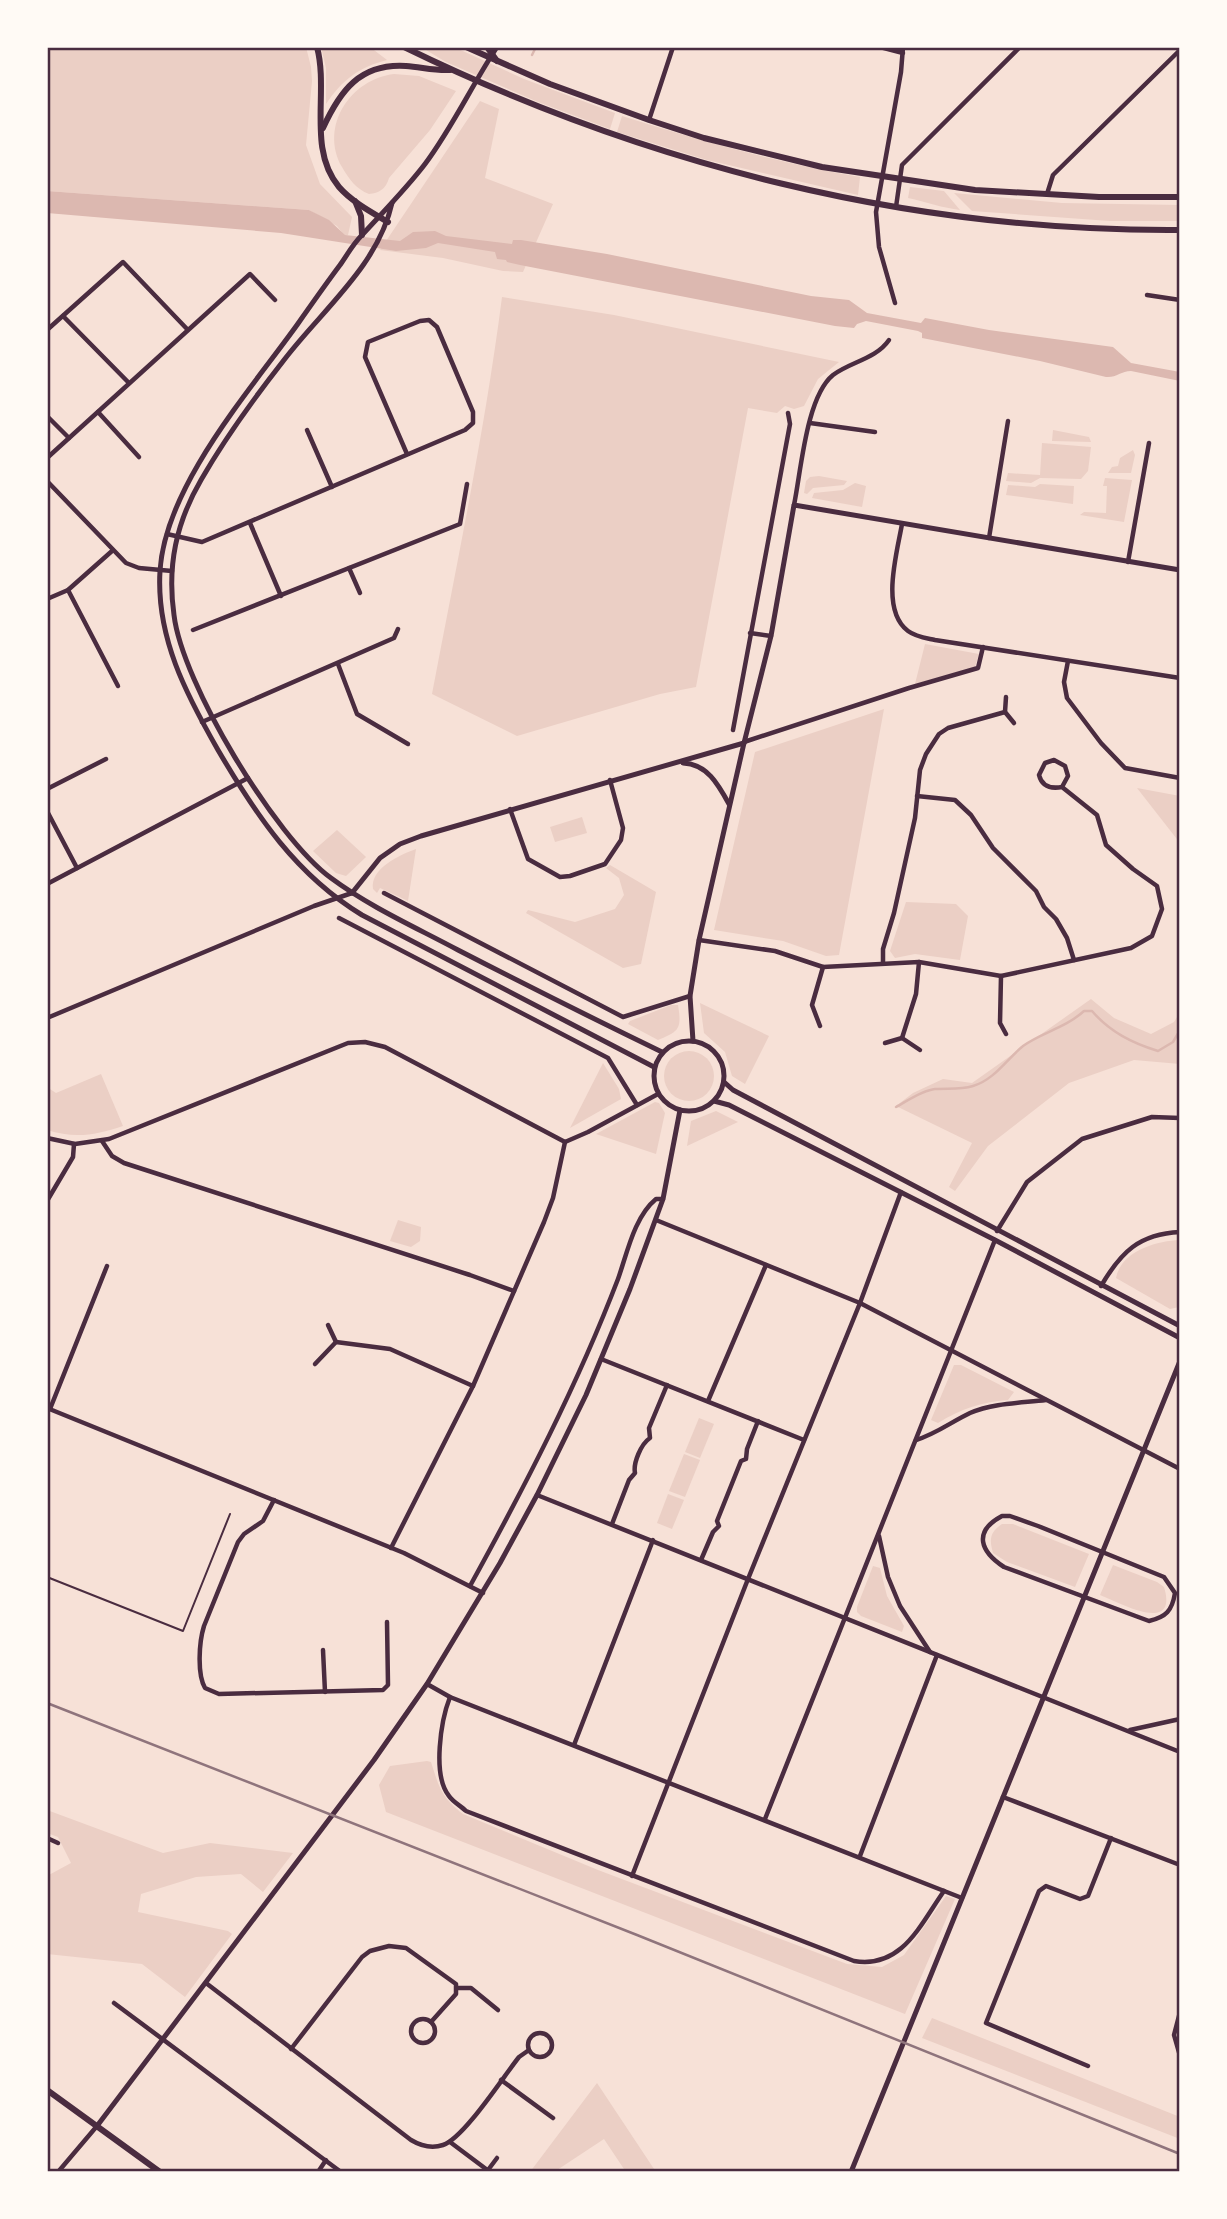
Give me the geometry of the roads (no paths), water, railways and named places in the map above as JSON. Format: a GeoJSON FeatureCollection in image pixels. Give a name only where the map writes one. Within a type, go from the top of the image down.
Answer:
{"type":"FeatureCollection","features":[{"type":"Feature","properties":{"kind":"main road"},"geometry":{"type":"LineString","coordinates":[[317,47],[323,82],[323,154],[327,166],[340,189],[388,222]]}},
{"type":"Feature","properties":{"kind":"main road"},"geometry":{"type":"LineString","coordinates":[[404,47],[562,117],[677,156],[772,182],[877,204],[969,219],[1047,227],[1180,230]]}},
{"type":"Feature","properties":{"kind":"main road"},"geometry":{"type":"LineString","coordinates":[[466,47],[550,84],[649,120],[704,138],[779,157],[882,177],[975,190],[1099,197],[1180,197]]}},
{"type":"Feature","properties":{"kind":"main road"},"geometry":{"type":"LineString","coordinates":[[487,47],[497,61]]}},
{"type":"Feature","properties":{"kind":"main road"},"geometry":{"type":"LineString","coordinates":[[322,130],[340,96],[366,74],[392,66],[430,71],[452,70]]}},
{"type":"Feature","properties":{"kind":"main road"},"geometry":{"type":"LineString","coordinates":[[354,199],[361,216],[362,235]]}},
{"type":"Feature","properties":{"kind":"main road"},"geometry":{"type":"LineString","coordinates":[[47,2090],[160,2172]]}},
{"type":"Feature","properties":{"kind":"street"},"geometry":{"type":"LineString","coordinates":[[497,47],[425,164],[362,235],[200,462],[179,498],[166,533],[160,571],[160,606],[167,642],[177,670],[202,722],[237,783],[280,843],[335,898],[654,1067]]}},
{"type":"Feature","properties":{"kind":"street"},"geometry":{"type":"LineString","coordinates":[[649,120],[673,47]]}},
{"type":"Feature","properties":{"kind":"street"},"geometry":{"type":"LineString","coordinates":[[880,47],[903,50],[876,212],[879,247],[895,303]]}},
{"type":"Feature","properties":{"kind":"street"},"geometry":{"type":"LineString","coordinates":[[896,207],[901,169],[908,158],[1020,47]]}},
{"type":"Feature","properties":{"kind":"street"},"geometry":{"type":"LineString","coordinates":[[1047,194],[1053,176],[1180,50]]}},
{"type":"Feature","properties":{"kind":"street"},"geometry":{"type":"LineString","coordinates":[[392,202],[383,234],[360,268],[320,320],[284,359],[209,467],[189,502],[176,536],[172,570],[174,615],[179,640],[189,667],[248,778],[291,838],[328,876],[368,904],[662,1052]]}},
{"type":"Feature","properties":{"kind":"street"},"geometry":{"type":"LineString","coordinates":[[47,330],[123,262],[187,329]]}},
{"type":"Feature","properties":{"kind":"street"},"geometry":{"type":"LineString","coordinates":[[47,458],[250,274],[275,300]]}},
{"type":"Feature","properties":{"kind":"street"},"geometry":{"type":"LineString","coordinates":[[1147,295],[1180,300]]}},
{"type":"Feature","properties":{"kind":"street"},"geometry":{"type":"LineString","coordinates":[[63,316],[129,383]]}},
{"type":"Feature","properties":{"kind":"street"},"geometry":{"type":"LineString","coordinates":[[166,533],[202,542],[465,430],[473,423],[473,412],[437,327],[429,320],[420,321],[368,342],[365,357],[407,454]]}},
{"type":"Feature","properties":{"kind":"street"},"geometry":{"type":"LineString","coordinates":[[693,1041],[690,996],[699,940],[729,804],[771,636],[816,399],[831,377],[878,352],[888,340]]}},
{"type":"Feature","properties":{"kind":"street"},"geometry":{"type":"LineString","coordinates":[[98,412],[139,457]]}},
{"type":"Feature","properties":{"kind":"street"},"geometry":{"type":"LineString","coordinates":[[733,730],[790,424],[788,413]]}},
{"type":"Feature","properties":{"kind":"street"},"geometry":{"type":"LineString","coordinates":[[47,416],[69,438]]}},
{"type":"Feature","properties":{"kind":"street"},"geometry":{"type":"LineString","coordinates":[[989,538],[1008,421]]}},
{"type":"Feature","properties":{"kind":"street"},"geometry":{"type":"LineString","coordinates":[[810,422],[875,432]]}},
{"type":"Feature","properties":{"kind":"street"},"geometry":{"type":"LineString","coordinates":[[307,430],[332,487]]}},
{"type":"Feature","properties":{"kind":"street"},"geometry":{"type":"LineString","coordinates":[[1128,562],[1149,443]]}},
{"type":"Feature","properties":{"kind":"street"},"geometry":{"type":"LineString","coordinates":[[47,481],[126,563],[160,571],[172,570]]}},
{"type":"Feature","properties":{"kind":"street"},"geometry":{"type":"LineString","coordinates":[[192,630],[460,524],[467,485]]}},
{"type":"Feature","properties":{"kind":"street"},"geometry":{"type":"LineString","coordinates":[[794,505],[1180,570]]}},
{"type":"Feature","properties":{"kind":"street"},"geometry":{"type":"LineString","coordinates":[[250,523],[281,596]]}},
{"type":"Feature","properties":{"kind":"street"},"geometry":{"type":"LineString","coordinates":[[902,524],[892,584],[894,606],[899,621],[908,631],[919,636],[1180,678]]}},
{"type":"Feature","properties":{"kind":"street"},"geometry":{"type":"LineString","coordinates":[[47,600],[68,590],[113,551]]}},
{"type":"Feature","properties":{"kind":"street"},"geometry":{"type":"LineString","coordinates":[[349,568],[360,593]]}},
{"type":"Feature","properties":{"kind":"street"},"geometry":{"type":"LineString","coordinates":[[68,590],[118,686]]}},
{"type":"Feature","properties":{"kind":"street"},"geometry":{"type":"LineString","coordinates":[[202,722],[394,638],[398,629]]}},
{"type":"Feature","properties":{"kind":"street"},"geometry":{"type":"LineString","coordinates":[[750,633],[771,636]]}},
{"type":"Feature","properties":{"kind":"street"},"geometry":{"type":"LineString","coordinates":[[47,1018],[352,893],[380,859],[400,844],[421,835],[609,779],[744,743],[978,668],[983,647]]}},
{"type":"Feature","properties":{"kind":"street"},"geometry":{"type":"LineString","coordinates":[[1068,661],[1064,682],[1067,698],[1101,743],[1125,768],[1180,779]]}},
{"type":"Feature","properties":{"kind":"street"},"geometry":{"type":"LineString","coordinates":[[338,664],[357,714],[408,744]]}},
{"type":"Feature","properties":{"kind":"street"},"geometry":{"type":"LineString","coordinates":[[1006,697],[1005,712],[1014,723]]}},
{"type":"Feature","properties":{"kind":"street"},"geometry":{"type":"LineString","coordinates":[[883,963],[883,949],[894,913],[915,818],[920,770],[926,754],[939,734],[948,728],[1005,712]]}},
{"type":"Feature","properties":{"kind":"street"},"geometry":{"type":"LineString","coordinates":[[47,789],[106,759]]}},
{"type":"Feature","properties":{"kind":"street"},"geometry":{"type":"LineString","coordinates":[[699,940],[775,951],[822,967],[919,962],[1001,976],[1131,948],[1152,936],[1162,909],[1157,886],[1106,845],[1097,815],[1062,787],[1049,788],[1042,784],[1039,775],[1045,763],[1054,760],[1065,766],[1068,776],[1062,787]]}},
{"type":"Feature","properties":{"kind":"street"},"geometry":{"type":"LineString","coordinates":[[676,763],[694,764],[709,773],[729,804]]}},
{"type":"Feature","properties":{"kind":"street"},"geometry":{"type":"LineString","coordinates":[[47,884],[248,778]]}},
{"type":"Feature","properties":{"kind":"street"},"geometry":{"type":"LineString","coordinates":[[510,809],[528,859],[560,877],[569,876],[605,864],[621,840],[623,828],[609,779]]}},
{"type":"Feature","properties":{"kind":"street"},"geometry":{"type":"LineString","coordinates":[[916,796],[955,800],[971,815],[993,848],[1036,891],[1044,907],[1056,919],[1067,938],[1074,960]]}},
{"type":"Feature","properties":{"kind":"street"},"geometry":{"type":"LineString","coordinates":[[47,811],[77,868]]}},
{"type":"Feature","properties":{"kind":"street"},"geometry":{"type":"LineString","coordinates":[[384,893],[623,1017],[690,996]]}},
{"type":"Feature","properties":{"kind":"street"},"geometry":{"type":"LineString","coordinates":[[340,918],[608,1058],[637,1105]]}},
{"type":"Feature","properties":{"kind":"street"},"geometry":{"type":"LineString","coordinates":[[387,942],[393,930]]}},
{"type":"Feature","properties":{"kind":"street"},"geometry":{"type":"LineString","coordinates":[[902,1038],[916,994],[919,962]]}},
{"type":"Feature","properties":{"kind":"street"},"geometry":{"type":"LineString","coordinates":[[820,1026],[811,1005],[822,967]]}},
{"type":"Feature","properties":{"kind":"street"},"geometry":{"type":"LineString","coordinates":[[1001,976],[1000,1023],[1006,1034]]}},
{"type":"Feature","properties":{"kind":"street"},"geometry":{"type":"LineString","coordinates":[[885,1043],[902,1038]]}},
{"type":"Feature","properties":{"kind":"street"},"geometry":{"type":"LineString","coordinates":[[902,1038],[920,1050]]}},
{"type":"Feature","properties":{"kind":"street"},"geometry":{"type":"LineString","coordinates":[[693,1041],[708,1046],[716,1054],[723,1069],[724,1082],[714,1101],[699,1110],[681,1110],[669,1105],[658,1094],[654,1081],[654,1067],[662,1052],[679,1042],[693,1041]]}},
{"type":"Feature","properties":{"kind":"street"},"geometry":{"type":"LineString","coordinates":[[47,1138],[75,1144],[109,1139],[348,1043],[365,1042],[385,1048],[565,1142]]}},
{"type":"Feature","properties":{"kind":"street"},"geometry":{"type":"LineString","coordinates":[[724,1082],[733,1090],[1101,1287],[1180,1326]]}},
{"type":"Feature","properties":{"kind":"street"},"geometry":{"type":"LineString","coordinates":[[565,1142],[658,1094]]}},
{"type":"Feature","properties":{"kind":"street"},"geometry":{"type":"LineString","coordinates":[[714,1101],[729,1105],[901,1192],[1180,1338]]}},
{"type":"Feature","properties":{"kind":"street"},"geometry":{"type":"LineString","coordinates":[[58,2172],[97,2126],[348,1796],[427,1684],[482,1593],[537,1495],[601,1359],[663,1199],[681,1110]]}},
{"type":"Feature","properties":{"kind":"street"},"geometry":{"type":"LineString","coordinates":[[997,1231],[1027,1182],[1082,1139],[1152,1116],[1180,1118]]}},
{"type":"Feature","properties":{"kind":"street"},"geometry":{"type":"LineString","coordinates":[[102,1141],[112,1156],[124,1163],[514,1291]]}},
{"type":"Feature","properties":{"kind":"street"},"geometry":{"type":"LineString","coordinates":[[391,1548],[473,1386],[514,1291],[553,1198],[565,1142]]}},
{"type":"Feature","properties":{"kind":"street"},"geometry":{"type":"LineString","coordinates":[[47,1201],[73,1157],[75,1144]]}},
{"type":"Feature","properties":{"kind":"street"},"geometry":{"type":"LineString","coordinates":[[632,1876],[747,1579],[860,1303],[901,1192]]}},
{"type":"Feature","properties":{"kind":"street"},"geometry":{"type":"LineString","coordinates":[[470,1586],[547,1441],[599,1326],[642,1214],[656,1199],[663,1199]]}},
{"type":"Feature","properties":{"kind":"street"},"geometry":{"type":"LineString","coordinates":[[656,1220],[860,1303],[1180,1469]]}},
{"type":"Feature","properties":{"kind":"street"},"geometry":{"type":"LineString","coordinates":[[1101,1287],[1114,1264],[1137,1243],[1165,1233],[1180,1232]]}},
{"type":"Feature","properties":{"kind":"street"},"geometry":{"type":"LineString","coordinates":[[765,1819],[995,1240]]}},
{"type":"Feature","properties":{"kind":"street"},"geometry":{"type":"LineString","coordinates":[[708,1401],[766,1265]]}},
{"type":"Feature","properties":{"kind":"street"},"geometry":{"type":"LineString","coordinates":[[107,1266],[48,1410],[391,1548],[482,1593]]}},
{"type":"Feature","properties":{"kind":"street"},"geometry":{"type":"LineString","coordinates":[[328,1325],[335,1342]]}},
{"type":"Feature","properties":{"kind":"street"},"geometry":{"type":"LineString","coordinates":[[335,1342],[390,1349],[473,1386]]}},
{"type":"Feature","properties":{"kind":"street"},"geometry":{"type":"LineString","coordinates":[[315,1364],[335,1342]]}},
{"type":"Feature","properties":{"kind":"street"},"geometry":{"type":"LineString","coordinates":[[601,1359],[804,1440]]}},
{"type":"Feature","properties":{"kind":"street"},"geometry":{"type":"LineString","coordinates":[[851,2172],[1142,1449],[1180,1361]]}},
{"type":"Feature","properties":{"kind":"street"},"geometry":{"type":"LineString","coordinates":[[612,1524],[629,1480],[635,1473],[634,1468],[644,1442],[650,1438],[649,1428],[667,1385]]}},
{"type":"Feature","properties":{"kind":"street"},"geometry":{"type":"LineString","coordinates":[[916,1440],[933,1435],[969,1414],[986,1408],[1047,1400]]}},
{"type":"Feature","properties":{"kind":"street"},"geometry":{"type":"LineString","coordinates":[[701,1560],[713,1532],[719,1526],[717,1521],[741,1461],[746,1459],[758,1421]]}},
{"type":"Feature","properties":{"kind":"street"},"geometry":{"type":"LineString","coordinates":[[537,1495],[1180,1752]]}},
{"type":"Feature","properties":{"kind":"street"},"geometry":{"type":"LineString","coordinates":[[274,1500],[263,1521],[244,1534],[238,1542],[204,1626],[201,1642],[202,1682],[208,1691],[219,1694],[386,1689],[387,1622]]}},
{"type":"Feature","properties":{"kind":"street"},"geometry":{"type":"LineString","coordinates":[[1002,1516],[1010,1516],[1102,1551],[1164,1577],[1175,1593],[1171,1610],[1149,1621],[1085,1596],[1004,1567],[989,1557],[984,1549],[986,1530],[992,1521],[1002,1516]]}},
{"type":"Feature","properties":{"kind":"street"},"geometry":{"type":"LineString","coordinates":[[878,1534],[888,1577],[900,1606],[930,1653]]}},
{"type":"Feature","properties":{"kind":"street"},"geometry":{"type":"LineString","coordinates":[[574,1745],[653,1540]]}},
{"type":"Feature","properties":{"kind":"street"},"geometry":{"type":"LineString","coordinates":[[323,1650],[325,1692]]}},
{"type":"Feature","properties":{"kind":"street"},"geometry":{"type":"LineString","coordinates":[[860,1856],[937,1656]]}},
{"type":"Feature","properties":{"kind":"street"},"geometry":{"type":"LineString","coordinates":[[427,1684],[450,1697],[962,1898]]}},
{"type":"Feature","properties":{"kind":"street"},"geometry":{"type":"LineString","coordinates":[[450,1697],[439,1761],[441,1780],[449,1796],[466,1811],[836,1955],[869,1964],[882,1961],[904,1948],[944,1891]]}},
{"type":"Feature","properties":{"kind":"street"},"geometry":{"type":"LineString","coordinates":[[1129,1730],[1180,1718]]}},
{"type":"Feature","properties":{"kind":"street"},"geometry":{"type":"LineString","coordinates":[[1003,1797],[1180,1865]]}},
{"type":"Feature","properties":{"kind":"street"},"geometry":{"type":"LineString","coordinates":[[47,1838],[58,1843]]}},
{"type":"Feature","properties":{"kind":"street"},"geometry":{"type":"LineString","coordinates":[[1088,2066],[986,2023],[1039,1891],[1046,1886],[1080,1899],[1088,1896],[1111,1838]]}},
{"type":"Feature","properties":{"kind":"street"},"geometry":{"type":"LineString","coordinates":[[291,2049],[359,1960],[370,1951],[388,1946],[406,1948],[458,1988],[471,1988],[498,2010]]}},
{"type":"Feature","properties":{"kind":"street"},"geometry":{"type":"LineString","coordinates":[[206,1983],[418,2144],[432,2147],[450,2142],[462,2131],[521,2055],[529,2050]]}},
{"type":"Feature","properties":{"kind":"street"},"geometry":{"type":"LineString","coordinates":[[430,2022],[456,1994],[458,1988]]}},
{"type":"Feature","properties":{"kind":"street"},"geometry":{"type":"LineString","coordinates":[[114,2003],[341,2172]]}},
{"type":"Feature","properties":{"kind":"street"},"geometry":{"type":"LineString","coordinates":[[1180,2012],[1174,2035],[1180,2056]]}},
{"type":"Feature","properties":{"kind":"street"},"geometry":{"type":"LineString","coordinates":[[424,2019],[430,2022],[435,2029],[430,2040],[415,2040],[411,2030],[414,2023],[424,2019]]}},
{"type":"Feature","properties":{"kind":"street"},"geometry":{"type":"LineString","coordinates":[[536,2034],[547,2036],[551,2042],[549,2053],[542,2057],[534,2056],[529,2050],[528,2042],[536,2034]]}},
{"type":"Feature","properties":{"kind":"street"},"geometry":{"type":"LineString","coordinates":[[501,2080],[552,2119]]}},
{"type":"Feature","properties":{"kind":"street"},"geometry":{"type":"LineString","coordinates":[[450,2142],[489,2171],[497,2158]]}},
{"type":"Feature","properties":{"kind":"street"},"geometry":{"type":"LineString","coordinates":[[318,2172],[326,2161]]}},
{"type":"Feature","properties":{"kind":"lane"},"geometry":{"type":"LineString","coordinates":[[47,1577],[183,1631],[230,1514]]}},
{"type":"Feature","properties":{"kind":"waterway"},"geometry":{"type":"LineString","coordinates":[[532,55],[536,47]]}},
{"type":"Feature","properties":{"kind":"waterway"},"geometry":{"type":"LineString","coordinates":[[896,1107],[930,1090],[963,1088],[981,1083],[1023,1046],[1084,1011],[1092,1011],[1122,1036],[1158,1051],[1173,1042],[1180,1030]]}},
{"type":"Feature","properties":{"kind":"railway"},"geometry":{"type":"LineString","coordinates":[[47,1703],[637,1935],[1180,2154]]}}]}
